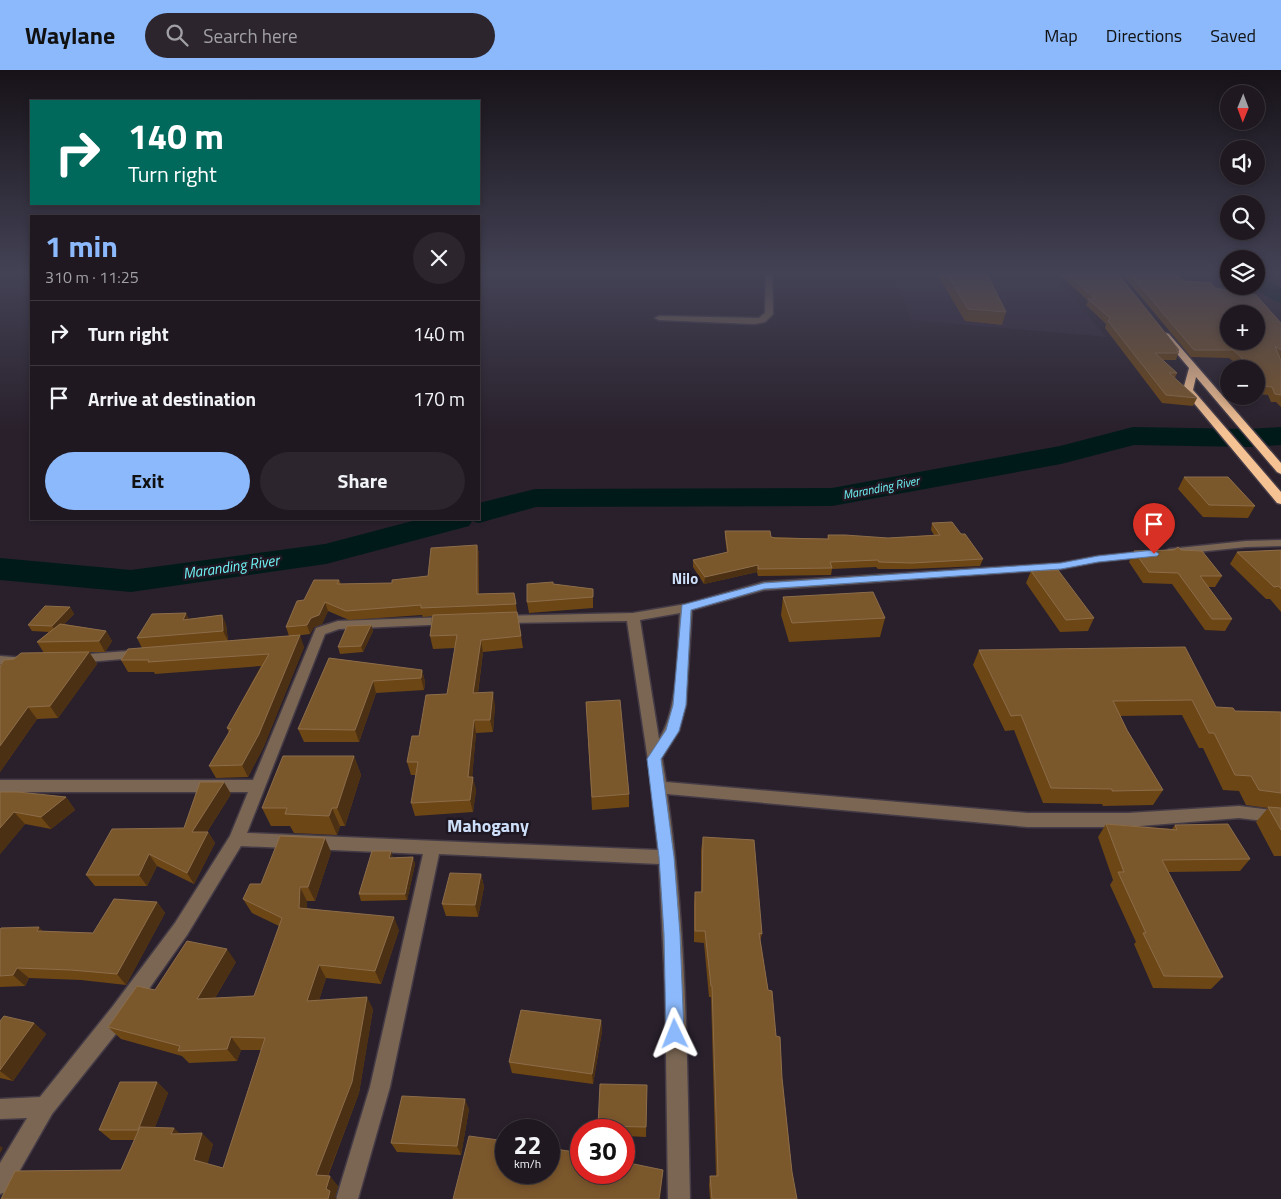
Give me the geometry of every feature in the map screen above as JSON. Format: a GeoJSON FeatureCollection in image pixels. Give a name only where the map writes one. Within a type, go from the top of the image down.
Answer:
{"type":"FeatureCollection","features":[{"type":"Feature","properties":{"kind":"highway"},"geometry":{"type":"LineString","coordinates":[[1159,327],[1193,369],[1281,470]]}},
{"type":"Feature","properties":{"kind":"highway"},"geometry":{"type":"LineString","coordinates":[[1193,369],[1188,390],[1281,500]]}},
{"type":"Feature","properties":{"kind":"street"},"geometry":{"type":"LineString","coordinates":[[489,619],[633,617],[686,608],[764,586],[1061,566],[1098,559],[1246,544],[1281,543]]}},
{"type":"Feature","properties":{"kind":"street"},"geometry":{"type":"LineString","coordinates":[[654,759],[672,731],[679,705],[686,608]]}},
{"type":"Feature","properties":{"kind":"street"},"geometry":{"type":"LineString","coordinates":[[633,617],[667,857],[672,944],[679,1199]]}},
{"type":"Feature","properties":{"kind":"street"},"geometry":{"type":"LineString","coordinates":[[0,1183],[45,1106],[120,1013],[175,936],[237,839],[320,631],[338,625],[461,620]]}},
{"type":"Feature","properties":{"kind":"street"},"geometry":{"type":"LineString","coordinates":[[298,641],[315,640]]}},
{"type":"Feature","properties":{"kind":"street"},"geometry":{"type":"LineString","coordinates":[[60,660],[155,653]]}},
{"type":"Feature","properties":{"kind":"street"},"geometry":{"type":"LineString","coordinates":[[0,660],[32,661]]}},
{"type":"Feature","properties":{"kind":"street"},"geometry":{"type":"LineString","coordinates":[[0,786],[258,786]]}},
{"type":"Feature","properties":{"kind":"street"},"geometry":{"type":"LineString","coordinates":[[658,787],[1028,820],[1128,820],[1239,812],[1281,817]]}},
{"type":"Feature","properties":{"kind":"street"},"geometry":{"type":"LineString","coordinates":[[237,839],[667,857]]}},
{"type":"Feature","properties":{"kind":"street"},"geometry":{"type":"LineString","coordinates":[[347,1199],[380,1087],[434,846]]}},
{"type":"Feature","properties":{"kind":"street"},"geometry":{"type":"LineString","coordinates":[[0,1109],[45,1106]]}},
{"type":"Feature","properties":{"kind":"shaded area"},"geometry":{"type":"Polygon","coordinates":[[[988,327],[1097,327],[1106,337],[988,327]]]}},
{"type":"Feature","properties":{"kind":"building"},"geometry":{"type":"Polygon","coordinates":[[[1112,327],[1160,327],[1179,350],[1176,350],[1179,353],[1155,353],[1177,373],[1169,373],[1197,398],[1166,395],[1112,327]]]}},
{"type":"Feature","properties":{"kind":"building"},"geometry":{"type":"Polygon","coordinates":[[[1174,327],[1220,327],[1220,350],[1194,350],[1174,327]]]}},
{"type":"Feature","properties":{"kind":"building"},"geometry":{"type":"Polygon","coordinates":[[[1265,327],[1281,327],[1281,350],[1275,346],[1281,361],[1281,395],[1275,394],[1272,387],[1265,386],[1265,360],[1243,360],[1233,350],[1265,350],[1265,327]]]}},
{"type":"Feature","properties":{"kind":"building"},"geometry":{"type":"Polygon","coordinates":[[[1184,477],[1228,477],[1255,506],[1209,505],[1184,477]]]}},
{"type":"Feature","properties":{"kind":"building"},"geometry":{"type":"Polygon","coordinates":[[[952,522],[961,534],[965,534],[983,559],[912,563],[879,562],[878,560],[830,562],[832,568],[758,569],[758,565],[705,577],[693,560],[728,552],[725,531],[770,531],[771,537],[775,538],[829,539],[828,535],[845,535],[888,538],[940,535],[932,523],[952,522]]]}},
{"type":"Feature","properties":{"kind":"building"},"geometry":{"type":"Polygon","coordinates":[[[477,545],[477,594],[514,593],[516,604],[421,608],[421,605],[346,611],[325,602],[319,615],[311,618],[307,625],[286,627],[297,601],[304,600],[314,580],[339,580],[337,584],[392,583],[392,580],[428,576],[431,548],[477,545]]]}},
{"type":"Feature","properties":{"kind":"building"},"geometry":{"type":"Polygon","coordinates":[[[1178,547],[1181,550],[1202,551],[1222,576],[1200,576],[1232,619],[1212,619],[1178,573],[1149,572],[1134,551],[1174,550],[1178,547]]]}},
{"type":"Feature","properties":{"kind":"building"},"geometry":{"type":"Polygon","coordinates":[[[1281,550],[1281,589],[1279,586],[1274,587],[1237,552],[1281,550]]]}},
{"type":"Feature","properties":{"kind":"building"},"geometry":{"type":"Polygon","coordinates":[[[1058,570],[1094,618],[1066,620],[1031,571],[1058,570]]]}},
{"type":"Feature","properties":{"kind":"building"},"geometry":{"type":"Polygon","coordinates":[[[553,582],[553,584],[593,589],[593,597],[527,602],[527,584],[553,582]]]}},
{"type":"Feature","properties":{"kind":"building"},"geometry":{"type":"Polygon","coordinates":[[[873,592],[885,618],[792,623],[783,597],[873,592]]]}},
{"type":"Feature","properties":{"kind":"building"},"geometry":{"type":"Polygon","coordinates":[[[45,606],[70,607],[52,626],[28,625],[45,606]]]}},
{"type":"Feature","properties":{"kind":"building"},"geometry":{"type":"Polygon","coordinates":[[[517,612],[521,636],[481,640],[473,693],[493,692],[490,720],[474,720],[468,777],[473,777],[470,800],[411,803],[418,762],[407,762],[412,736],[419,736],[426,695],[447,694],[457,635],[430,636],[433,615],[517,612]]]}},
{"type":"Feature","properties":{"kind":"building"},"geometry":{"type":"Polygon","coordinates":[[[186,613],[183,620],[222,615],[223,631],[137,638],[152,614],[186,613]]]}},
{"type":"Feature","properties":{"kind":"building"},"geometry":{"type":"Polygon","coordinates":[[[60,624],[106,631],[99,641],[37,642],[60,624]]]}},
{"type":"Feature","properties":{"kind":"building"},"geometry":{"type":"Polygon","coordinates":[[[371,625],[361,646],[338,647],[347,626],[371,625]]]}},
{"type":"Feature","properties":{"kind":"building"},"geometry":{"type":"Polygon","coordinates":[[[300,635],[259,734],[242,765],[209,766],[231,729],[227,728],[269,654],[148,662],[149,660],[121,660],[128,649],[300,635]]]}},
{"type":"Feature","properties":{"kind":"building"},"geometry":{"type":"Polygon","coordinates":[[[1185,647],[1216,707],[1233,708],[1235,711],[1281,712],[1281,793],[1259,790],[1251,776],[1235,775],[1214,733],[1209,733],[1192,700],[1113,701],[1127,730],[1163,790],[1112,791],[1112,789],[1051,788],[1021,715],[1011,716],[979,650],[1185,647]]]}},
{"type":"Feature","properties":{"kind":"building"},"geometry":{"type":"Polygon","coordinates":[[[89,652],[50,706],[28,707],[0,746],[0,666],[4,660],[14,659],[21,653],[89,652]]]}},
{"type":"Feature","properties":{"kind":"building"},"geometry":{"type":"Polygon","coordinates":[[[329,658],[422,670],[421,678],[373,681],[355,730],[298,729],[329,658]]]}},
{"type":"Feature","properties":{"kind":"building"},"geometry":{"type":"Polygon","coordinates":[[[620,700],[629,794],[592,797],[586,702],[620,700]]]}},
{"type":"Feature","properties":{"kind":"building"},"geometry":{"type":"Polygon","coordinates":[[[283,756],[354,756],[337,808],[332,808],[329,816],[285,814],[287,808],[262,808],[283,756]]]}},
{"type":"Feature","properties":{"kind":"building"},"geometry":{"type":"Polygon","coordinates":[[[200,782],[224,782],[192,832],[208,832],[187,873],[149,854],[139,875],[86,875],[112,829],[184,828],[200,782]]]}},
{"type":"Feature","properties":{"kind":"building"},"geometry":{"type":"Polygon","coordinates":[[[0,792],[66,797],[41,817],[14,812],[0,828],[0,792]]]}},
{"type":"Feature","properties":{"kind":"building"},"geometry":{"type":"Polygon","coordinates":[[[1268,807],[1281,808],[1281,830],[1268,807]]]}},
{"type":"Feature","properties":{"kind":"building"},"geometry":{"type":"Polygon","coordinates":[[[1106,824],[1177,830],[1175,825],[1228,824],[1250,859],[1162,860],[1223,977],[1164,976],[1143,933],[1146,933],[1118,872],[1124,872],[1106,824]]]}},
{"type":"Feature","properties":{"kind":"building"},"geometry":{"type":"Polygon","coordinates":[[[280,836],[325,838],[308,887],[300,887],[299,908],[394,917],[375,971],[319,965],[307,1001],[367,997],[352,1082],[316,1175],[330,1176],[326,1189],[330,1191],[328,1199],[1,1199],[15,1171],[121,1170],[140,1127],[174,1128],[171,1134],[202,1133],[194,1160],[223,1168],[265,1038],[231,1037],[227,1049],[178,1051],[180,1046],[108,1027],[137,986],[155,990],[187,941],[227,949],[197,999],[254,996],[282,918],[243,899],[250,884],[261,884],[280,836]]]}},
{"type":"Feature","properties":{"kind":"building"},"geometry":{"type":"Polygon","coordinates":[[[703,837],[754,840],[762,934],[759,933],[768,990],[772,991],[776,1036],[780,1037],[782,1078],[792,1172],[797,1199],[712,1199],[710,1176],[718,1176],[712,986],[705,931],[695,931],[695,892],[702,892],[703,837]]]}},
{"type":"Feature","properties":{"kind":"building"},"geometry":{"type":"Polygon","coordinates":[[[372,851],[391,851],[389,858],[413,857],[405,894],[359,894],[372,851]]]}},
{"type":"Feature","properties":{"kind":"building"},"geometry":{"type":"Polygon","coordinates":[[[450,873],[481,874],[475,905],[442,904],[450,873]]]}},
{"type":"Feature","properties":{"kind":"building"},"geometry":{"type":"Polygon","coordinates":[[[114,899],[157,902],[117,974],[17,968],[13,975],[0,976],[1,928],[39,927],[37,931],[93,933],[114,899]]]}},
{"type":"Feature","properties":{"kind":"building"},"geometry":{"type":"Polygon","coordinates":[[[521,1010],[601,1020],[592,1074],[509,1062],[521,1010]]]}},
{"type":"Feature","properties":{"kind":"building"},"geometry":{"type":"Polygon","coordinates":[[[4,1016],[34,1023],[0,1070],[0,1021],[4,1016]]]}},
{"type":"Feature","properties":{"kind":"building"},"geometry":{"type":"Polygon","coordinates":[[[120,1082],[157,1082],[138,1130],[99,1130],[120,1082]]]}},
{"type":"Feature","properties":{"kind":"building"},"geometry":{"type":"Polygon","coordinates":[[[600,1084],[647,1085],[646,1127],[635,1127],[635,1119],[598,1119],[600,1084]]]}},
{"type":"Feature","properties":{"kind":"building"},"geometry":{"type":"Polygon","coordinates":[[[402,1096],[465,1099],[457,1146],[391,1143],[402,1096]]]}},
{"type":"Feature","properties":{"kind":"building"},"geometry":{"type":"Polygon","coordinates":[[[469,1136],[495,1140],[495,1184],[560,1184],[560,1150],[570,1151],[570,1184],[635,1184],[635,1164],[663,1170],[659,1199],[453,1199],[469,1136]]]}},
{"type":"Feature","properties":{"kind":"waterway","name":"Maranding River"},"geometry":{"type":"LineString","coordinates":[[480,513],[535,498],[832,497],[1061,455],[1133,436],[1249,438],[1281,436]]}},
{"type":"Feature","properties":{"kind":"waterway","name":"Maranding River"},"geometry":{"type":"LineString","coordinates":[[0,569],[131,581],[326,554],[453,520]]}},
{"type":"Feature","properties":{"kind":"district","name":"Nilo"},"geometry":{"type":"Point","coordinates":[685,579]}},
{"type":"Feature","properties":{"kind":"district","name":"Mahogany"},"geometry":{"type":"Point","coordinates":[488,826]}},
{"type":"Feature","properties":{"kind":"route"},"geometry":{"type":"LineString","coordinates":[[675,1034],[672,934],[667,857],[654,759],[672,731],[679,705],[686,608],[719,597],[764,586],[1061,566],[1098,559],[1154,554]]}}]}
